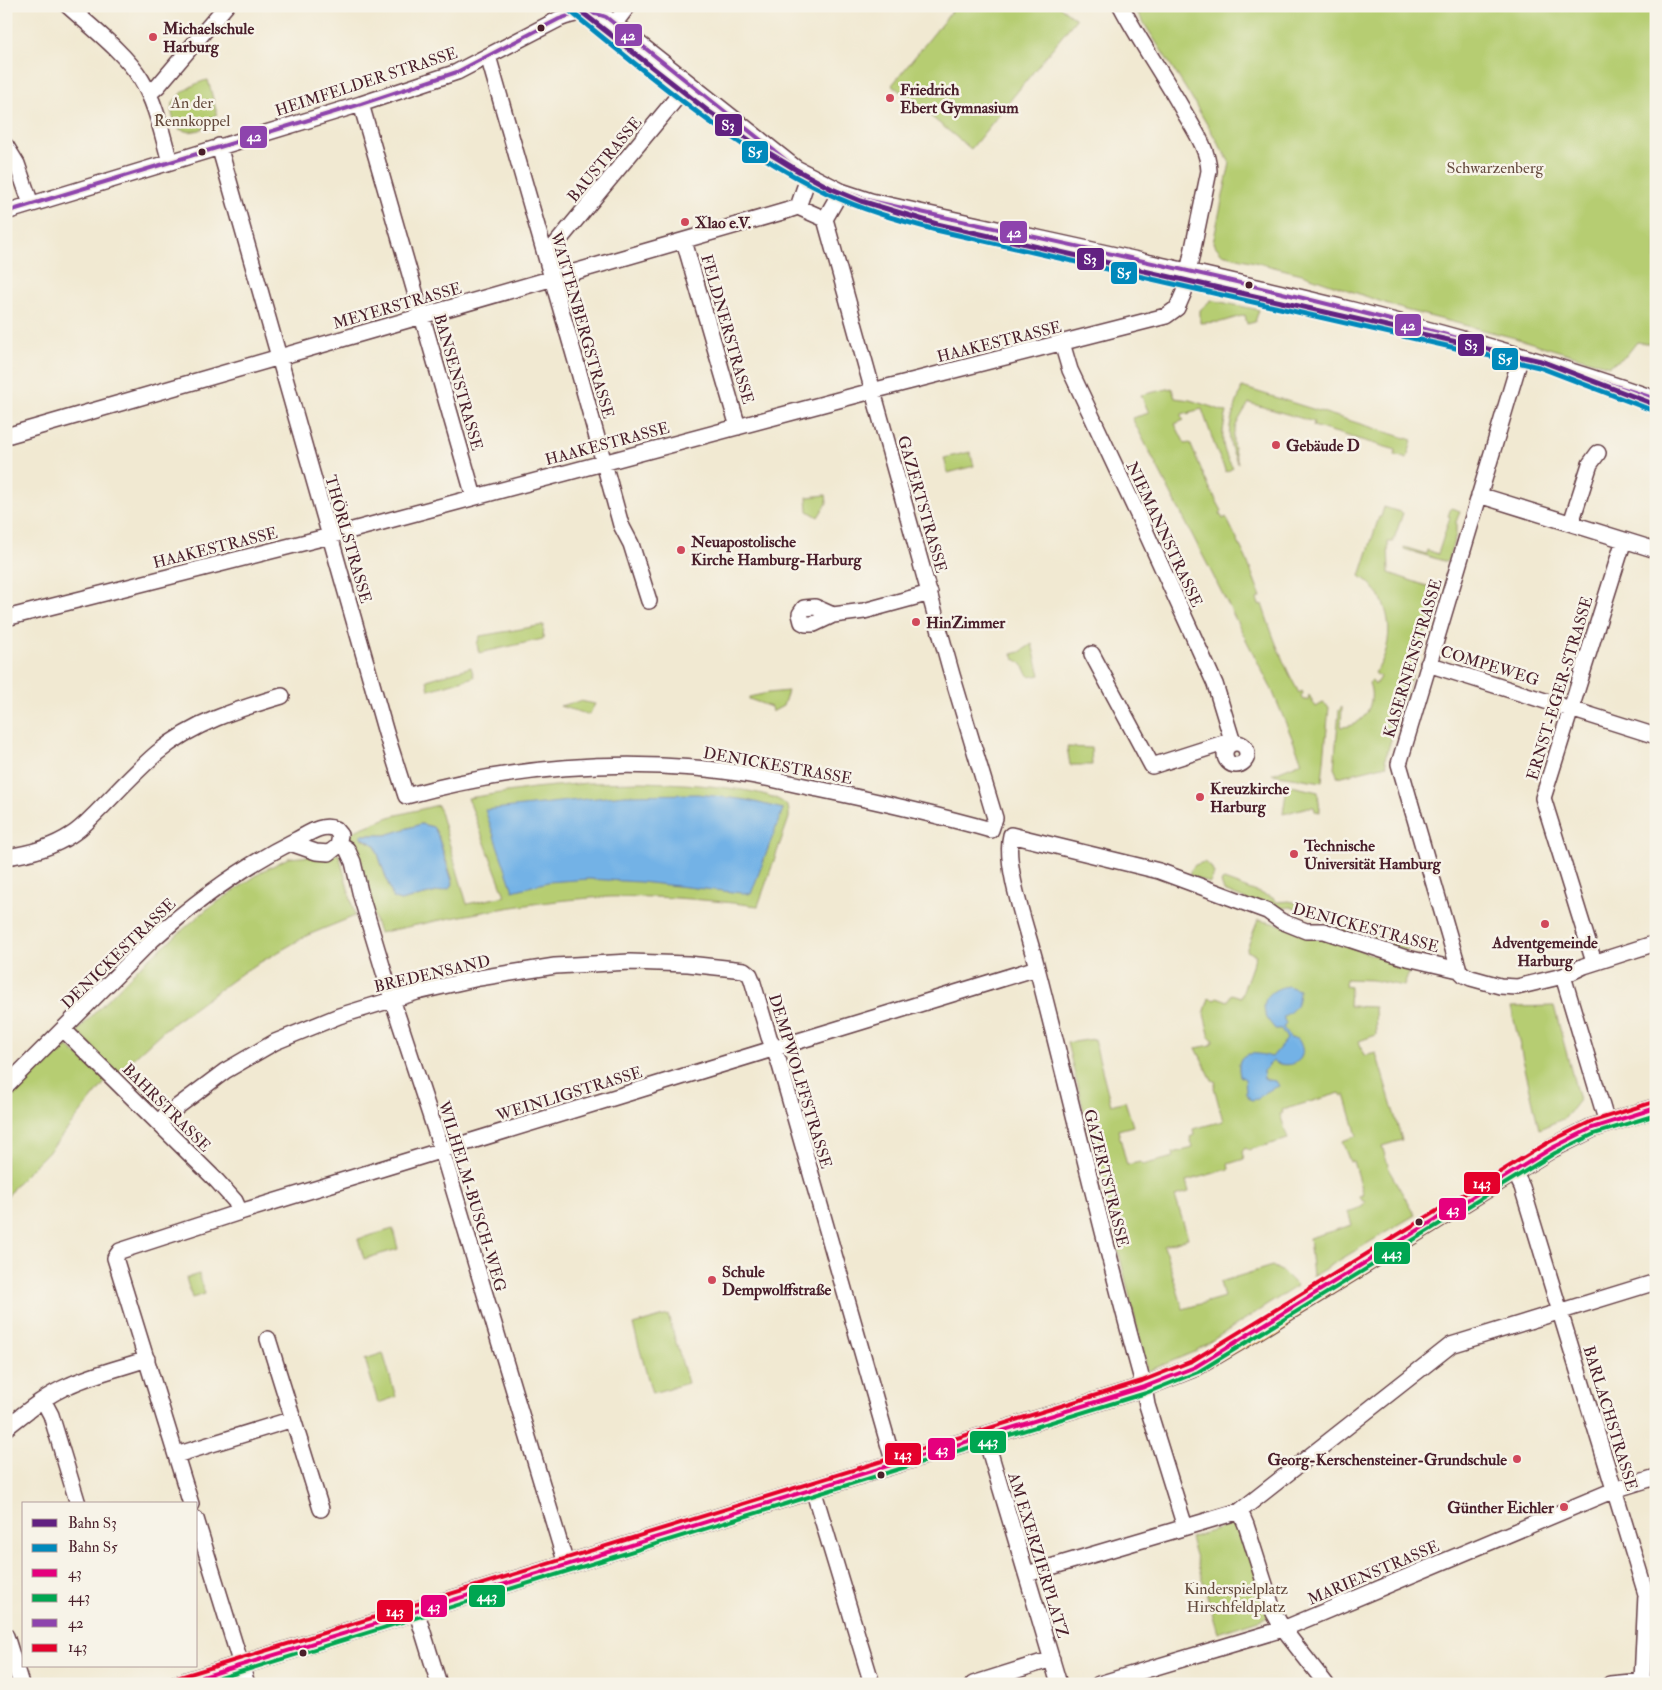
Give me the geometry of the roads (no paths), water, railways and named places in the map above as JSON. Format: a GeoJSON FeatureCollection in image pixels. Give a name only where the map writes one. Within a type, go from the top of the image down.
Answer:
{"type":"FeatureCollection","features":[{"type":"Feature","properties":{"kind":"main road"},"geometry":{"type":"LineString","coordinates":[[179,1684],[1144,1387],[1195,1367],[1557,1145],[1607,1123],[1656,1108]]}},
{"type":"Feature","properties":{"kind":"street"},"geometry":{"type":"LineString","coordinates":[[68,6],[132,66],[141,78],[149,94],[170,162]]}},
{"type":"Feature","properties":{"kind":"street"},"geometry":{"type":"LineString","coordinates":[[149,94],[226,6]]}},
{"type":"Feature","properties":{"kind":"street"},"geometry":{"type":"LineString","coordinates":[[614,23],[628,6]]}},
{"type":"Feature","properties":{"kind":"street","name":"HAAKESTRASSE"},"geometry":{"type":"LineString","coordinates":[[6,618],[330,536],[872,391],[1166,316],[1177,308],[1181,301],[1210,171],[1205,150],[1120,6]]}},
{"type":"Feature","properties":{"kind":"street","name":"HEIMFELDER STRASSE"},"geometry":{"type":"LineString","coordinates":[[6,212],[361,104],[457,72],[488,56],[555,13],[590,13],[606,17],[614,23],[788,162],[809,176],[841,191],[880,203],[1348,310],[1521,356],[1656,399]]}},
{"type":"Feature","properties":{"kind":"street","name":"WATTENBERGSTRASSE"},"geometry":{"type":"LineString","coordinates":[[488,56],[621,525],[631,544],[649,601]]}},
{"type":"Feature","properties":{"kind":"street","name":"BAUSTRASSE"},"geometry":{"type":"LineString","coordinates":[[546,256],[689,83]]}},
{"type":"Feature","properties":{"kind":"street","name":"BANSENSTRASSE"},"geometry":{"type":"LineString","coordinates":[[361,104],[474,497]]}},
{"type":"Feature","properties":{"kind":"street"},"geometry":{"type":"LineString","coordinates":[[6,146],[17,164],[31,204]]}},
{"type":"Feature","properties":{"kind":"street","name":"THÖRLSTRASSE"},"geometry":{"type":"LineString","coordinates":[[219,146],[388,739],[406,796]]}},
{"type":"Feature","properties":{"kind":"street"},"geometry":{"type":"LineString","coordinates":[[809,176],[798,207],[825,219],[841,191]]}},
{"type":"Feature","properties":{"kind":"street","name":"MEYERSTRASSE"},"geometry":{"type":"LineString","coordinates":[[6,436],[798,207]]}},
{"type":"Feature","properties":{"kind":"street","name":"GAZERTSTRASSE"},"geometry":{"type":"LineString","coordinates":[[825,219],[952,675],[995,818],[992,830]]}},
{"type":"Feature","properties":{"kind":"street","name":"FELDNERSTRASSE"},"geometry":{"type":"LineString","coordinates":[[684,241],[738,427]]}},
{"type":"Feature","properties":{"kind":"street","name":"NIEMANNSTRASSE"},"geometry":{"type":"LineString","coordinates":[[1062,343],[1070,370],[1215,684],[1233,742],[1152,766],[1092,654]]}},
{"type":"Feature","properties":{"kind":"street","name":"KASERNENSTRASSE"},"geometry":{"type":"LineString","coordinates":[[1459,970],[1399,764],[1521,356]]}},
{"type":"Feature","properties":{"kind":"street"},"geometry":{"type":"LineString","coordinates":[[1571,523],[1590,464],[1598,453]]}},
{"type":"Feature","properties":{"kind":"street"},"geometry":{"type":"LineString","coordinates":[[1479,495],[1656,550]]}},
{"type":"Feature","properties":{"kind":"street","name":"ERNST-EGER-STRASSE"},"geometry":{"type":"LineString","coordinates":[[1594,962],[1543,798],[1624,540]]}},
{"type":"Feature","properties":{"kind":"street"},"geometry":{"type":"LineString","coordinates":[[833,615],[864,611],[930,593]]}},
{"type":"Feature","properties":{"kind":"street","name":"COMPEWEG"},"geometry":{"type":"LineString","coordinates":[[1428,664],[1656,736]]}},
{"type":"Feature","properties":{"kind":"street"},"geometry":{"type":"LineString","coordinates":[[6,857],[38,849],[70,836],[88,821],[152,758],[182,736],[221,715],[282,696]]}},
{"type":"Feature","properties":{"kind":"street","name":"DENICKESTRASSE"},"geometry":{"type":"LineString","coordinates":[[406,796],[476,779],[554,768],[602,766],[694,768],[750,775],[796,784],[956,820],[992,830]]}},
{"type":"Feature","properties":{"kind":"street","name":"DENICKESTRASSE"},"geometry":{"type":"LineString","coordinates":[[6,1086],[152,940],[240,872],[259,859],[325,826],[332,827],[339,833],[338,844]]}},
{"type":"Feature","properties":{"kind":"street","name":"GAZERTSTRASSE"},"geometry":{"type":"LineString","coordinates":[[1011,835],[1008,844],[1014,884],[1144,1387],[1146,1404],[1185,1527]]}},
{"type":"Feature","properties":{"kind":"street","name":"DENICKESTRASSE"},"geometry":{"type":"LineString","coordinates":[[1011,835],[1159,871],[1267,911],[1281,921],[1306,931],[1324,931],[1403,957],[1459,970],[1471,978],[1508,987],[1525,986],[1563,976],[1594,962],[1656,943]]}},
{"type":"Feature","properties":{"kind":"street"},"geometry":{"type":"LineString","coordinates":[[290,843],[323,854],[332,852],[338,844]]}},
{"type":"Feature","properties":{"kind":"street","name":"WILHELM-BUSCH-WEG"},"geometry":{"type":"LineString","coordinates":[[338,844],[347,849],[353,862],[361,896],[392,999],[442,1151],[566,1564]]}},
{"type":"Feature","properties":{"kind":"street","name":"BREDENSAND"},"geometry":{"type":"LineString","coordinates":[[157,1122],[226,1071],[275,1042],[339,1016],[392,999],[479,978],[555,966],[630,962],[688,964],[744,970]]}},
{"type":"Feature","properties":{"kind":"street","name":"WEINLIGSTRASSE"},"geometry":{"type":"LineString","coordinates":[[146,1359],[115,1258],[117,1253],[123,1250],[240,1212],[1037,968]]}},
{"type":"Feature","properties":{"kind":"street","name":"DEMPWOLFFSTRASSE"},"geometry":{"type":"LineString","coordinates":[[744,970],[750,975],[752,980],[774,1048],[894,1464]]}},
{"type":"Feature","properties":{"kind":"street"},"geometry":{"type":"LineString","coordinates":[[1563,976],[1607,1123]]}},
{"type":"Feature","properties":{"kind":"street","name":"BAHRSTRASSE"},"geometry":{"type":"LineString","coordinates":[[64,1030],[217,1180],[235,1201],[240,1212]]}},
{"type":"Feature","properties":{"kind":"street","name":"BARLACHSTRASSE"},"geometry":{"type":"LineString","coordinates":[[1514,1171],[1522,1187],[1614,1490],[1651,1594],[1648,1682]]}},
{"type":"Feature","properties":{"kind":"street"},"geometry":{"type":"LineString","coordinates":[[1027,1574],[1240,1511],[1451,1345],[1656,1282]]}},
{"type":"Feature","properties":{"kind":"street"},"geometry":{"type":"LineString","coordinates":[[268,1339],[321,1509]]}},
{"type":"Feature","properties":{"kind":"street"},"geometry":{"type":"LineString","coordinates":[[6,1428],[56,1392],[80,1381],[146,1359],[190,1502]]}},
{"type":"Feature","properties":{"kind":"street"},"geometry":{"type":"LineString","coordinates":[[43,1400],[51,1414],[77,1502]]}},
{"type":"Feature","properties":{"kind":"street"},"geometry":{"type":"LineString","coordinates":[[176,1455],[293,1419]]}},
{"type":"Feature","properties":{"kind":"street","name":"AM EXERZIERPLATZ"},"geometry":{"type":"LineString","coordinates":[[985,1436],[1059,1684]]}},
{"type":"Feature","properties":{"kind":"street","name":"MARIENSTRASSE"},"geometry":{"type":"LineString","coordinates":[[1099,1684],[1283,1629],[1614,1490],[1656,1477]]}},
{"type":"Feature","properties":{"kind":"street"},"geometry":{"type":"LineString","coordinates":[[813,1488],[872,1684]]}},
{"type":"Feature","properties":{"kind":"street"},"geometry":{"type":"LineString","coordinates":[[1240,1511],[1274,1614],[1283,1629],[1326,1684]]}},
{"type":"Feature","properties":{"kind":"street"},"geometry":{"type":"LineString","coordinates":[[198,1526],[247,1684]]}},
{"type":"Feature","properties":{"kind":"street"},"geometry":{"type":"LineString","coordinates":[[416,1610],[439,1684]]}},
{"type":"Feature","properties":{"kind":"street"},"geometry":{"type":"LineString","coordinates":[[6,1636],[21,1684]]}},
{"type":"Feature","properties":{"kind":"street"},"geometry":{"type":"LineString","coordinates":[[973,1684],[1052,1659]]}},
{"type":"Feature","properties":{"kind":"street"},"geometry":{"type":"LineString","coordinates":[[1610,1684],[1648,1682]]}},
{"type":"Feature","properties":{"kind":"water"},"geometry":{"type":"Polygon","coordinates":[[[698,794],[747,800],[783,809],[751,894],[640,882],[589,879],[548,882],[513,891],[485,810],[625,795],[698,794]]]}},
{"type":"Feature","properties":{"kind":"water"},"geometry":{"type":"Polygon","coordinates":[[[421,824],[433,827],[437,833],[453,884],[449,889],[400,901],[393,898],[375,845],[361,837],[361,835],[386,835],[421,824]]]}},
{"type":"Feature","properties":{"kind":"water"},"geometry":{"type":"Polygon","coordinates":[[[1288,986],[1299,990],[1299,995],[1292,1011],[1284,1016],[1286,1023],[1283,1027],[1290,1038],[1298,1039],[1302,1046],[1301,1058],[1297,1062],[1286,1065],[1273,1061],[1263,1071],[1264,1078],[1276,1081],[1279,1086],[1265,1092],[1258,1099],[1251,1100],[1246,1094],[1245,1079],[1240,1076],[1240,1061],[1243,1057],[1252,1054],[1272,1057],[1287,1039],[1281,1029],[1275,1029],[1268,1020],[1264,1004],[1269,995],[1277,989],[1288,986]]]}},
{"type":"Feature","properties":{"kind":"rail line","name":"S3"},"geometry":{"type":"LineString","coordinates":[[574,6],[708,111],[759,147],[832,189],[861,201],[937,224],[1541,361],[1656,405]]}},
{"type":"Feature","properties":{"kind":"rail line","name":"S5"},"geometry":{"type":"LineString","coordinates":[[570,11],[694,110],[727,133],[793,175],[827,193],[867,210],[936,230],[1539,367],[1654,411]]}},
{"type":"Feature","properties":{"kind":"place","name":"Michaelschule Harburg"},"geometry":{"type":"Point","coordinates":[153,37]}},
{"type":"Feature","properties":{"kind":"place","name":"Friedrich Ebert Gymnasium"},"geometry":{"type":"Point","coordinates":[890,98]}},
{"type":"Feature","properties":{"kind":"place","name":"Xlao e.V."},"geometry":{"type":"Point","coordinates":[685,222]}},
{"type":"Feature","properties":{"kind":"place","name":"Gebäude D"},"geometry":{"type":"Point","coordinates":[1276,445]}},
{"type":"Feature","properties":{"kind":"place","name":"Neuapostolische Kirche Hamburg-Harburg"},"geometry":{"type":"Point","coordinates":[681,550]}},
{"type":"Feature","properties":{"kind":"place","name":"HinZimmer"},"geometry":{"type":"Point","coordinates":[916,622]}},
{"type":"Feature","properties":{"kind":"place","name":"Kreuzkirche Harburg"},"geometry":{"type":"Point","coordinates":[1200,797]}},
{"type":"Feature","properties":{"kind":"place","name":"Technische Universität Hamburg"},"geometry":{"type":"Point","coordinates":[1294,854]}},
{"type":"Feature","properties":{"kind":"place","name":"Adventgemeinde Harburg"},"geometry":{"type":"Point","coordinates":[1545,924]}},
{"type":"Feature","properties":{"kind":"place","name":"Schule Dempwolffstraße"},"geometry":{"type":"Point","coordinates":[712,1280]}},
{"type":"Feature","properties":{"kind":"place","name":"Georg-Kerschensteiner-Grundschule"},"geometry":{"type":"Point","coordinates":[1517,1459]}},
{"type":"Feature","properties":{"kind":"place","name":"Günther Eichler"},"geometry":{"type":"Point","coordinates":[1564,1507]}},
{"type":"Feature","properties":{"kind":"park label","name":"An der Rennkoppel"},"geometry":{"type":"Point","coordinates":[192,111]}},
{"type":"Feature","properties":{"kind":"park label","name":"Schwarzenberg"},"geometry":{"type":"Point","coordinates":[1495,167]}},
{"type":"Feature","properties":{"kind":"park label","name":"Kinderspielplatz Hirschfeldplatz"},"geometry":{"type":"Point","coordinates":[1236,1597]}}]}
